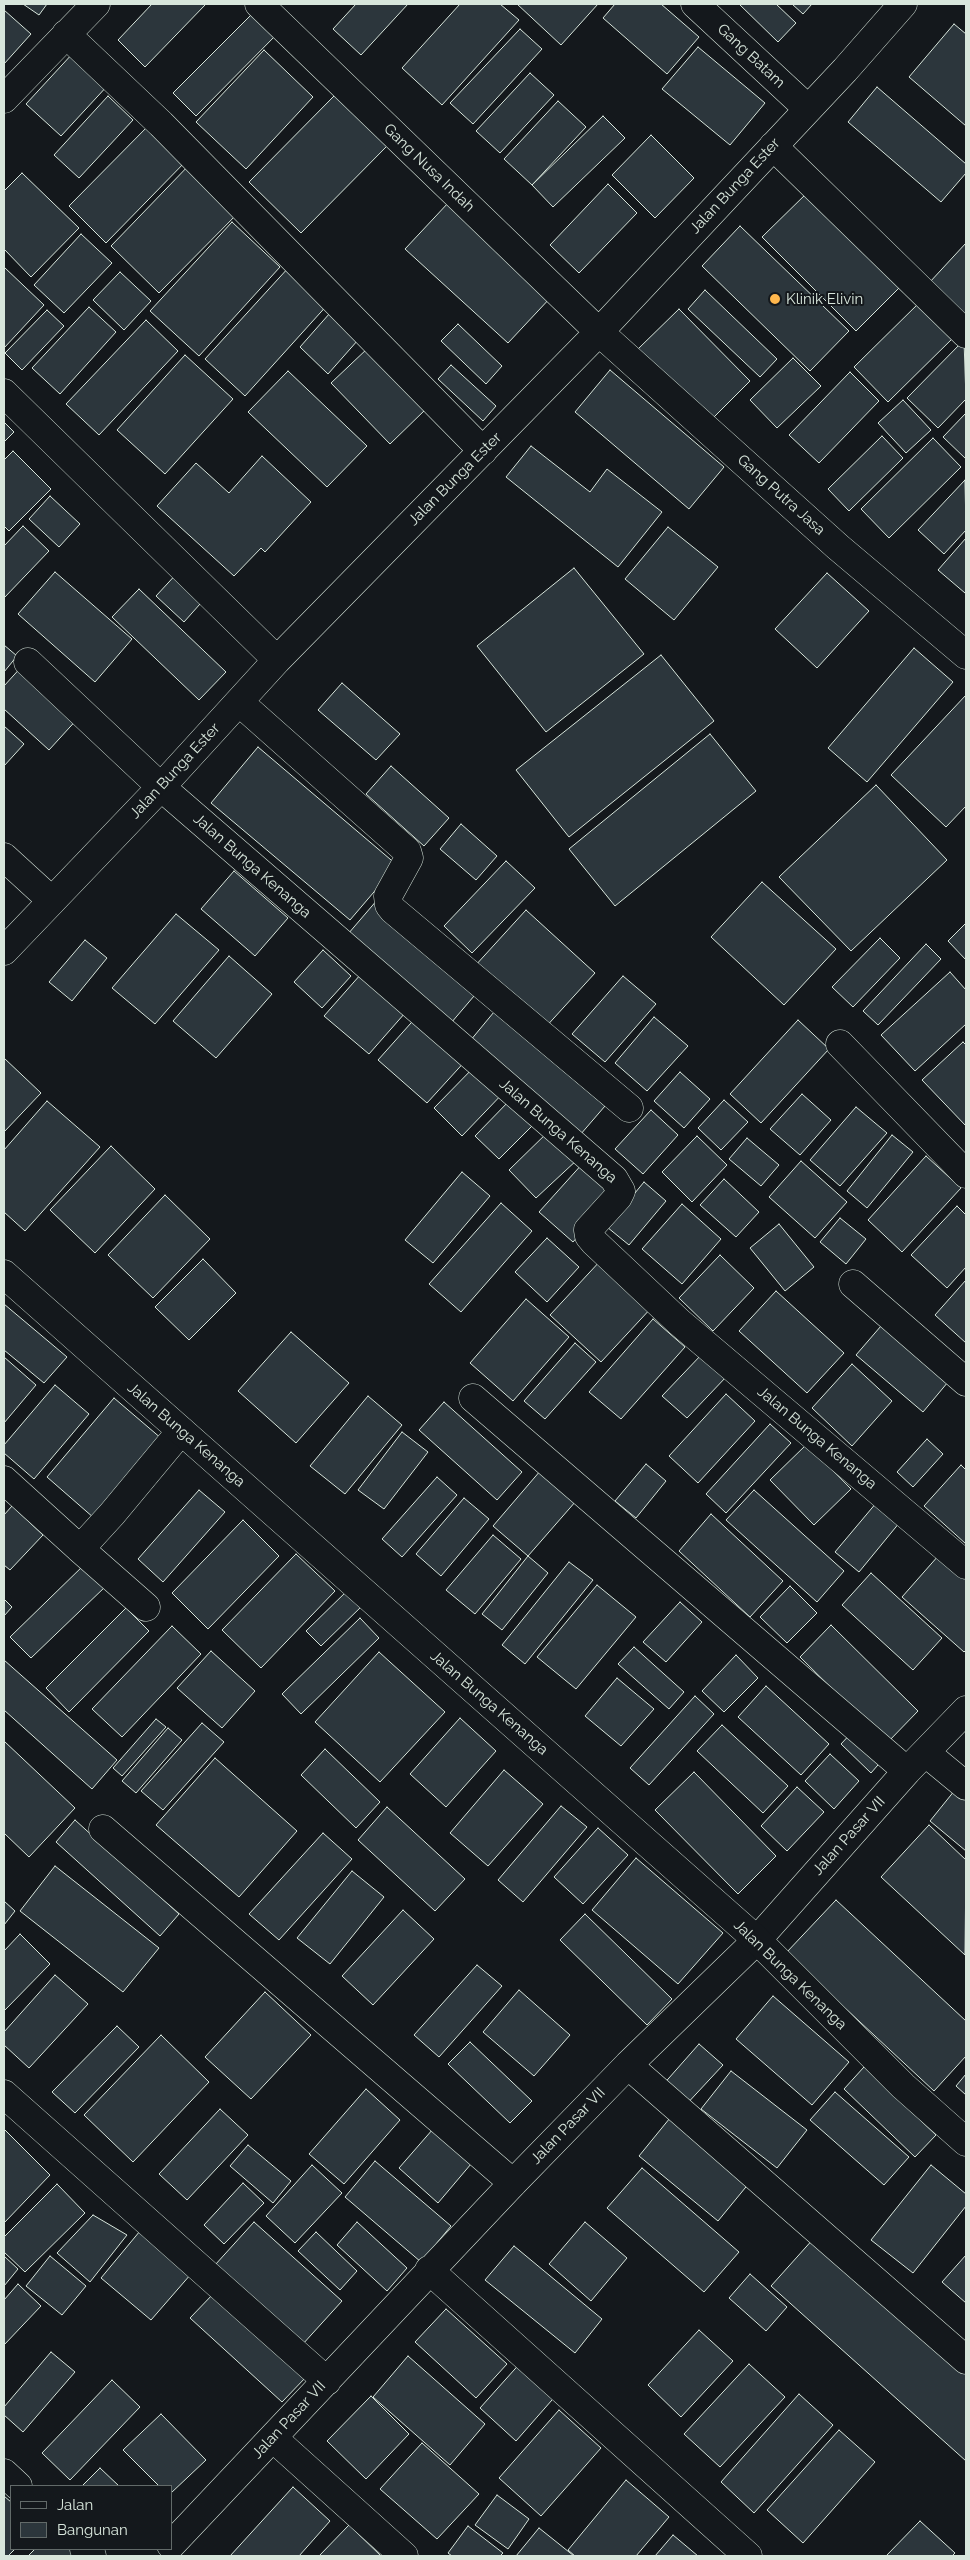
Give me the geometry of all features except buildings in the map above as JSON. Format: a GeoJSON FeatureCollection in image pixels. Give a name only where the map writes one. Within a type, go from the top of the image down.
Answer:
{"type":"FeatureCollection","features":[{"type":"Feature","properties":{"kind":"street"},"geometry":{"type":"LineString","coordinates":[[4,99],[96,4]]}},
{"type":"Feature","properties":{"kind":"street","name":"Gang Nusa Indah"},"geometry":{"type":"LineString","coordinates":[[259,4],[599,332]]}},
{"type":"Feature","properties":{"kind":"street","name":"Gang Batam"},"geometry":{"type":"LineString","coordinates":[[695,4],[807,108]]}},
{"type":"Feature","properties":{"kind":"street","name":"Jalan Bunga Ester"},"geometry":{"type":"LineString","coordinates":[[4,950],[161,786],[277,660],[599,332],[807,108],[845,70],[903,4]]}},
{"type":"Feature","properties":{"kind":"street"},"geometry":{"type":"LineString","coordinates":[[66,34],[161,124],[483,451]]}},
{"type":"Feature","properties":{"kind":"street"},"geometry":{"type":"LineString","coordinates":[[773,146],[966,334]]}},
{"type":"Feature","properties":{"kind":"street","name":"Gang Putra Jasa"},"geometry":{"type":"LineString","coordinates":[[599,332],[838,547],[966,655]]}},
{"type":"Feature","properties":{"kind":"street"},"geometry":{"type":"LineString","coordinates":[[4,393],[277,660]]}},
{"type":"Feature","properties":{"kind":"street"},"geometry":{"type":"LineString","coordinates":[[28,662],[161,786]]}},
{"type":"Feature","properties":{"kind":"street"},"geometry":{"type":"LineString","coordinates":[[239,702],[407,851],[409,858],[388,896],[389,905],[392,910],[629,1108]]}},
{"type":"Feature","properties":{"kind":"street","name":"Jalan Bunga Kenanga"},"geometry":{"type":"LineString","coordinates":[[161,786],[614,1180],[621,1191],[618,1197],[588,1230],[589,1236],[594,1242],[679,1322],[966,1565]]}},
{"type":"Feature","properties":{"kind":"street"},"geometry":{"type":"LineString","coordinates":[[4,857],[51,900]]}},
{"type":"Feature","properties":{"kind":"street"},"geometry":{"type":"LineString","coordinates":[[840,1044],[966,1174]]}},
{"type":"Feature","properties":{"kind":"street","name":"Jalan Bunga Kenanga"},"geometry":{"type":"LineString","coordinates":[[4,1274],[757,1940],[904,2086],[966,2142]]}},
{"type":"Feature","properties":{"kind":"street"},"geometry":{"type":"LineString","coordinates":[[853,1284],[966,1382]]}},
{"type":"Feature","properties":{"kind":"street"},"geometry":{"type":"LineString","coordinates":[[473,1398],[916,1762],[966,1786]]}},
{"type":"Feature","properties":{"kind":"street"},"geometry":{"type":"LineString","coordinates":[[80,1549],[112,1514],[181,1431]]}},
{"type":"Feature","properties":{"kind":"street"},"geometry":{"type":"LineString","coordinates":[[4,1480],[146,1607]]}},
{"type":"Feature","properties":{"kind":"street","name":"Jalan Pasar VII"},"geometry":{"type":"LineString","coordinates":[[172,2544],[512,2183],[628,2065],[757,1940],[916,1762],[966,1710]]}},
{"type":"Feature","properties":{"kind":"street"},"geometry":{"type":"LineString","coordinates":[[103,1829],[512,2183]]}},
{"type":"Feature","properties":{"kind":"street"},"geometry":{"type":"LineString","coordinates":[[628,2065],[966,2360]]}},
{"type":"Feature","properties":{"kind":"street"},"geometry":{"type":"LineString","coordinates":[[4,2094],[327,2381]]}},
{"type":"Feature","properties":{"kind":"street"},"geometry":{"type":"LineString","coordinates":[[429,2270],[748,2556]]}},
{"type":"Feature","properties":{"kind":"street"},"geometry":{"type":"LineString","coordinates":[[273,2438],[404,2556]]}},
{"type":"Feature","properties":{"kind":"street"},"geometry":{"type":"LineString","coordinates":[[4,2473],[17,2485]]}},
{"type":"Feature","properties":{"kind":"place","name":"Klinik Elivin"},"geometry":{"type":"Point","coordinates":[775,299]}}]}
